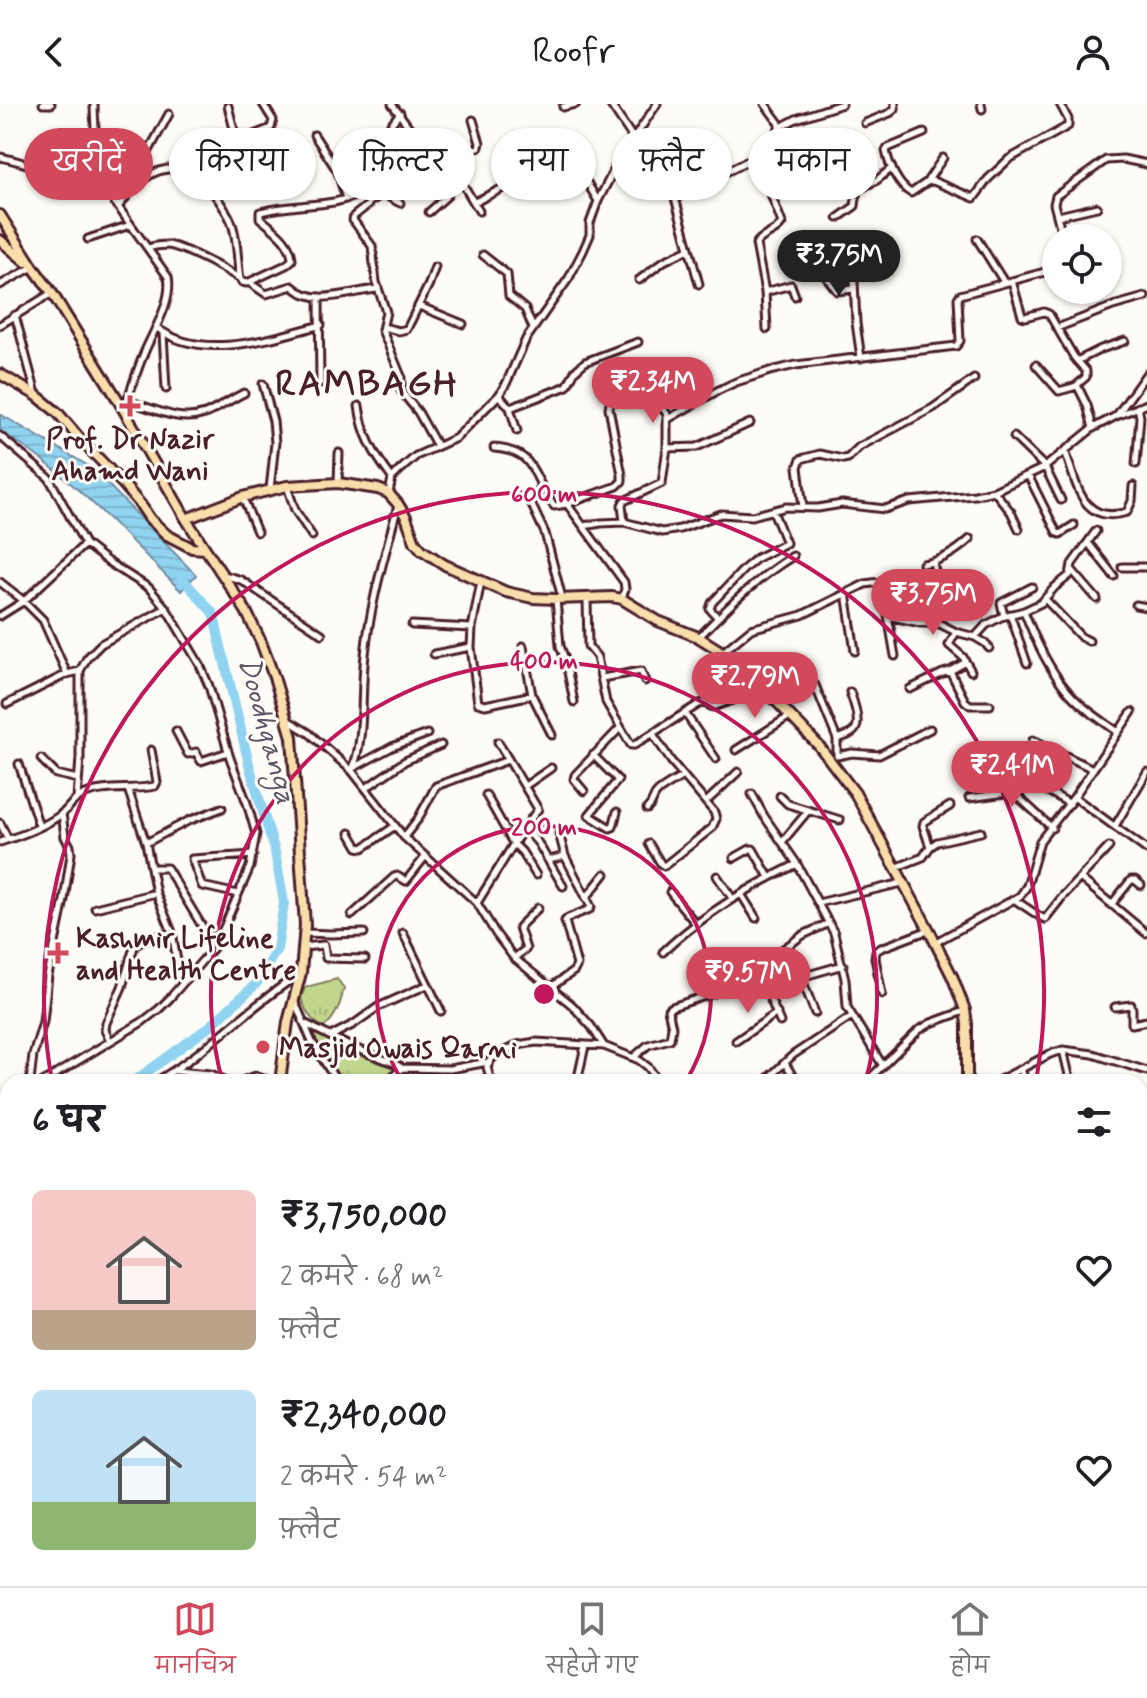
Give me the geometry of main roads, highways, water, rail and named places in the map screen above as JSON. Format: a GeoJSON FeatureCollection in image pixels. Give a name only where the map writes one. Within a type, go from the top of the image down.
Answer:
{"type":"FeatureCollection","features":[{"type":"Feature","properties":{"kind":"main road"},"geometry":{"type":"LineString","coordinates":[[0,215],[4,226],[123,400],[186,519],[246,611],[261,642],[288,721],[292,737],[304,933],[301,973],[288,1022],[281,1074]]}},
{"type":"Feature","properties":{"kind":"main road"},"geometry":{"type":"LineString","coordinates":[[1,244],[33,267]]}},
{"type":"Feature","properties":{"kind":"main road"},"geometry":{"type":"LineString","coordinates":[[0,374],[36,395],[58,413],[167,535],[192,548],[205,549]]}},
{"type":"Feature","properties":{"kind":"main road"},"geometry":{"type":"LineString","coordinates":[[186,519],[243,497],[287,486],[338,483],[378,489],[388,493],[398,504],[415,542],[422,550],[445,565],[506,592],[533,598],[622,599],[658,621],[724,651],[751,672],[833,758],[855,793],[936,942],[965,1010],[967,1074]]}},
{"type":"Feature","properties":{"kind":"water"},"geometry":{"type":"Polygon","coordinates":[[[0,414],[92,468],[196,575],[181,591],[73,485],[0,431],[0,414]]]}},
{"type":"Feature","properties":{"kind":"waterway","name":"Doodhganga"},"geometry":{"type":"LineString","coordinates":[[144,1074],[209,1027],[256,984],[277,949],[284,903],[275,852],[250,768],[213,613],[180,576]]}},
{"type":"Feature","properties":{"kind":"place","name":"Prof. Dr Nazir Ahamd Wani"},"geometry":{"type":"Point","coordinates":[130,406]}},
{"type":"Feature","properties":{"kind":"place","name":"Kashmir Lifeline and Health Centre"},"geometry":{"type":"Point","coordinates":[58,953]}},
{"type":"Feature","properties":{"kind":"place","name":"Masjid Owais Qarni"},"geometry":{"type":"Point","coordinates":[263,1047]}},
{"type":"Feature","properties":{"kind":"district","name":"RAMBAGH"},"geometry":{"type":"Point","coordinates":[367,382]}}]}
